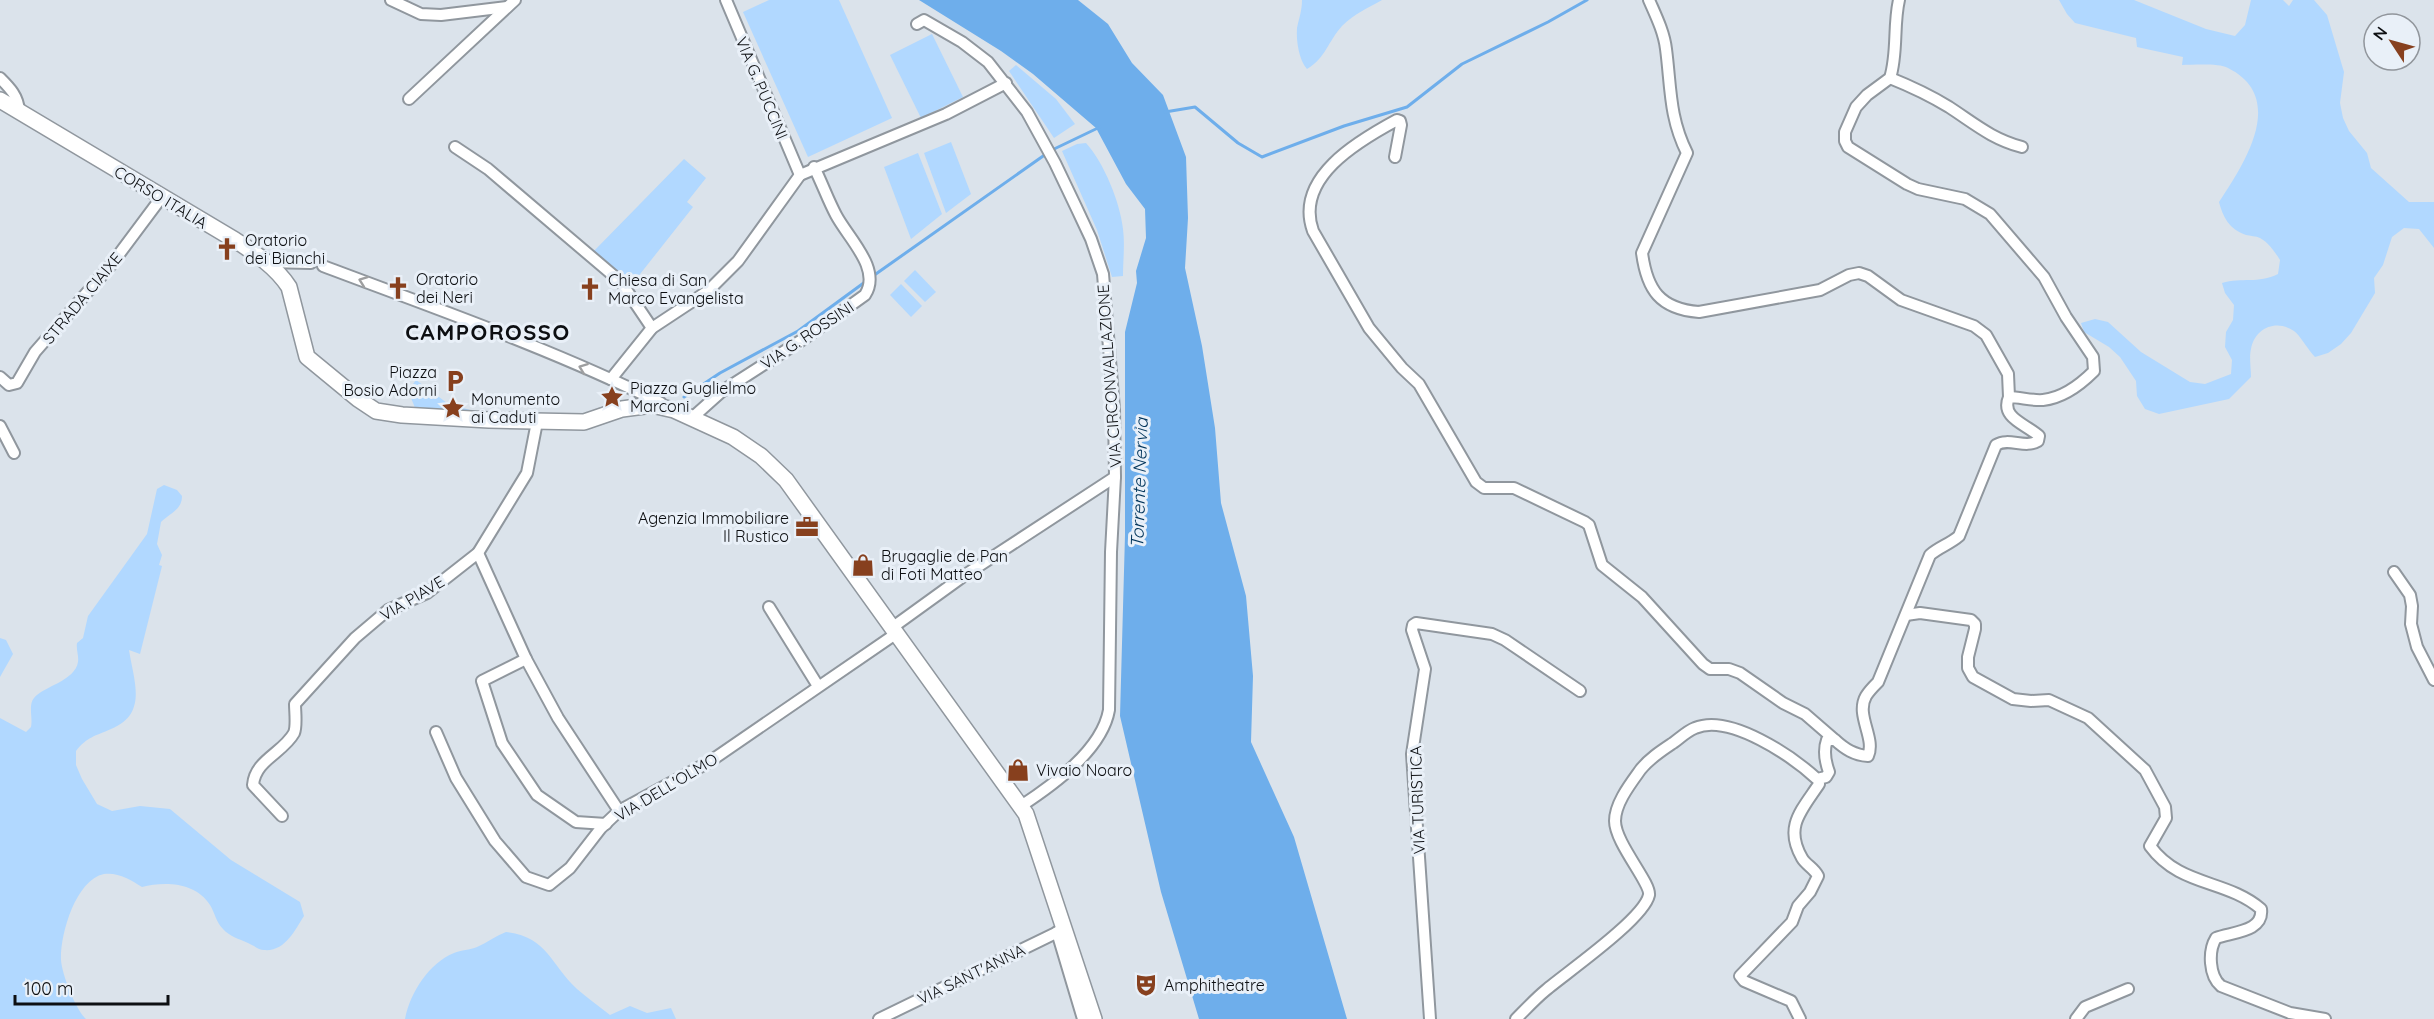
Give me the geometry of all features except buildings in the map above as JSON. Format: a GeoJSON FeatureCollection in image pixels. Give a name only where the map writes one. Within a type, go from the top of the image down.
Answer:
{"type":"FeatureCollection","features":[{"type":"Feature","properties":{"kind":"main road","name":"CORSO ITALIA"},"geometry":{"type":"LineString","coordinates":[[0,100],[235,240],[267,262],[289,287],[307,357],[376,411],[402,415],[537,422],[584,422],[651,402],[675,410],[733,437],[774,467],[786,480],[895,630],[1026,814],[1086,1010]]}},
{"type":"Feature","properties":{"kind":"street"},"geometry":{"type":"LineString","coordinates":[[391,0],[421,14],[441,15],[511,3]]}},
{"type":"Feature","properties":{"kind":"street","name":"VIA G. PUCCINI"},"geometry":{"type":"LineString","coordinates":[[726,0],[800,175]]}},
{"type":"Feature","properties":{"kind":"street"},"geometry":{"type":"LineString","coordinates":[[1395,157],[1401,125],[1397,120],[1353,147],[1327,169],[1316,184],[1309,220],[1313,231],[1369,328],[1402,368],[1419,384],[1476,482],[1484,488],[1514,488],[1585,522],[1589,525],[1602,565],[1642,597],[1703,664],[1710,669],[1729,669],[1740,673],[1783,703],[1805,714],[1845,749],[1859,756],[1868,756],[1870,751],[1864,723],[1865,697],[1878,682],[1930,555],[1937,548],[1950,544],[1959,536],[1996,445],[2001,442],[2034,444],[2038,441],[2039,436],[2007,412],[2008,374],[1986,335],[1974,326],[1901,300],[1868,276],[1860,273],[1849,275],[1820,290],[1699,312],[1682,311],[1662,301],[1644,270],[1642,253],[1687,153],[1680,139],[1670,99],[1666,49],[1649,0]]}},
{"type":"Feature","properties":{"kind":"street"},"geometry":{"type":"LineString","coordinates":[[1899,0],[1895,18],[1894,54],[1890,78],[1867,95],[1856,107],[1845,132],[1848,147],[1907,184],[1918,189],[1965,199],[1990,214],[2034,263],[2093,357],[2094,371],[2074,387],[2054,398],[2042,400],[2009,397]]}},
{"type":"Feature","properties":{"kind":"street"},"geometry":{"type":"LineString","coordinates":[[410,99],[511,3]]}},
{"type":"Feature","properties":{"kind":"street","name":"VIA CIRCONVALLAZIONE"},"geometry":{"type":"LineString","coordinates":[[917,24],[924,20],[962,42],[987,62],[1006,83],[1027,112],[1055,163],[1091,239],[1103,274],[1114,409],[1115,477],[1111,552],[1109,710],[1107,722],[1097,739],[1076,763],[1021,806]]}},
{"type":"Feature","properties":{"kind":"street"},"geometry":{"type":"LineString","coordinates":[[0,78],[14,92],[19,111]]}},
{"type":"Feature","properties":{"kind":"street"},"geometry":{"type":"LineString","coordinates":[[1890,78],[1948,106],[1978,129],[2022,147]]}},
{"type":"Feature","properties":{"kind":"street"},"geometry":{"type":"LineString","coordinates":[[611,379],[652,328],[708,291],[738,261],[800,175],[814,167],[946,114],[1006,83]]}},
{"type":"Feature","properties":{"kind":"street"},"geometry":{"type":"LineString","coordinates":[[455,147],[488,169],[621,282],[652,328]]}},
{"type":"Feature","properties":{"kind":"street","name":"VIA G. ROSSINI"},"geometry":{"type":"LineString","coordinates":[[692,418],[721,392],[806,338],[865,296],[869,288],[869,272],[859,250],[836,215],[814,167]]}},
{"type":"Feature","properties":{"kind":"street","name":"STRADA CIAIXE"},"geometry":{"type":"LineString","coordinates":[[0,377],[9,385],[17,382],[35,352],[111,265],[161,198]]}},
{"type":"Feature","properties":{"kind":"street"},"geometry":{"type":"LineString","coordinates":[[267,262],[311,264]]}},
{"type":"Feature","properties":{"kind":"street"},"geometry":{"type":"LineString","coordinates":[[323,266],[611,379],[651,402]]}},
{"type":"Feature","properties":{"kind":"street","name":"VIA PIAVE"},"geometry":{"type":"LineString","coordinates":[[282,816],[253,784],[254,775],[262,764],[295,732],[295,704],[355,638],[388,610],[427,593],[478,553],[527,473],[537,422]]}},
{"type":"Feature","properties":{"kind":"street"},"geometry":{"type":"LineString","coordinates":[[0,426],[14,453]]}},
{"type":"Feature","properties":{"kind":"street","name":"VIA CIRCONVALLAZIONE"},"geometry":{"type":"LineString","coordinates":[[895,630],[974,569],[1115,477]]}},
{"type":"Feature","properties":{"kind":"street"},"geometry":{"type":"LineString","coordinates":[[478,553],[526,659],[558,718],[619,811]]}},
{"type":"Feature","properties":{"kind":"street"},"geometry":{"type":"LineString","coordinates":[[2394,572],[2410,595],[2411,624],[2416,647],[2434,680]]}},
{"type":"Feature","properties":{"kind":"street"},"geometry":{"type":"LineString","coordinates":[[769,608],[818,686]]}},
{"type":"Feature","properties":{"kind":"street"},"geometry":{"type":"LineString","coordinates":[[1906,615],[1914,612],[1971,620],[1975,624],[1968,668],[1973,677],[2013,699],[2049,700],[2065,705],[2088,718],[2132,756],[2145,770],[2165,807],[2166,818],[2151,846],[2156,854],[2167,865],[2184,874],[2251,900],[2261,909],[2262,915],[2250,929],[2216,938],[2212,945],[2211,961],[2216,981],[2221,986],[2281,1010],[2325,1019]]}},
{"type":"Feature","properties":{"kind":"street","name":"VIA TURISTICA"},"geometry":{"type":"LineString","coordinates":[[1430,1019],[1412,754],[1425,669],[1412,630],[1413,625],[1416,623],[1492,634],[1505,640],[1580,691]]}},
{"type":"Feature","properties":{"kind":"street","name":"VIA DELL'OLMO"},"geometry":{"type":"LineString","coordinates":[[436,732],[456,778],[495,841],[526,877],[549,885],[570,868],[619,811],[709,762],[895,630]]}},
{"type":"Feature","properties":{"kind":"street"},"geometry":{"type":"LineString","coordinates":[[526,659],[482,681],[502,743],[537,795],[576,822],[606,824]]}},
{"type":"Feature","properties":{"kind":"street"},"geometry":{"type":"LineString","coordinates":[[1516,1019],[1547,989],[1605,943],[1643,905],[1649,895],[1648,888],[1630,860],[1615,821],[1620,803],[1629,785],[1649,760],[1696,727],[1718,726],[1744,733],[1781,750],[1816,779],[1826,777],[1829,772],[1824,747],[1827,740],[1835,740]]}},
{"type":"Feature","properties":{"kind":"street"},"geometry":{"type":"LineString","coordinates":[[1800,1019],[1791,1001],[1744,981],[1740,976],[1792,922],[1798,906],[1817,882],[1818,876],[1804,861],[1795,844],[1792,832],[1819,784]]}},
{"type":"Feature","properties":{"kind":"street","name":"VIA SANT'ANNA"},"geometry":{"type":"LineString","coordinates":[[879,1019],[1061,931]]}},
{"type":"Feature","properties":{"kind":"street"},"geometry":{"type":"LineString","coordinates":[[2076,1019],[2085,1007],[2128,989]]}},
{"type":"Feature","properties":{"kind":"shaded area"},"geometry":{"type":"Polygon","coordinates":[[[769,0],[839,0],[892,118],[808,157],[743,12],[769,0]]]}},
{"type":"Feature","properties":{"kind":"shaded area"},"geometry":{"type":"Polygon","coordinates":[[[1302,0],[1382,0],[1342,26],[1323,55],[1307,69],[1300,56],[1297,39],[1302,0]]]}},
{"type":"Feature","properties":{"kind":"shaded area"},"geometry":{"type":"Polygon","coordinates":[[[2059,0],[2134,0],[2206,29],[2235,36],[2245,25],[2251,0],[2283,0],[2289,6],[2293,0],[2314,0],[2327,15],[2344,72],[2340,103],[2349,131],[2367,153],[2371,168],[2409,202],[2434,202],[2434,248],[2419,229],[2404,228],[2392,237],[2383,265],[2374,278],[2375,293],[2351,333],[2328,353],[2315,357],[2294,331],[2281,326],[2268,327],[2262,330],[2253,341],[2250,355],[2251,377],[2229,399],[2159,414],[2145,409],[2137,396],[2136,381],[2120,357],[2109,347],[2084,332],[2081,323],[2095,319],[2108,322],[2141,352],[2190,382],[2205,384],[2231,374],[2232,360],[2225,347],[2226,332],[2233,320],[2234,305],[2225,293],[2222,283],[2271,277],[2278,274],[2280,260],[2263,240],[2246,235],[2231,226],[2219,202],[2249,151],[2258,114],[2255,96],[2246,81],[2224,66],[2182,65],[2183,57],[2137,47],[2136,38],[2075,23],[2059,0]]]}},
{"type":"Feature","properties":{"kind":"shaded area"},"geometry":{"type":"Polygon","coordinates":[[[932,34],[963,97],[921,118],[890,55],[932,34]]]}},
{"type":"Feature","properties":{"kind":"shaded area"},"geometry":{"type":"Polygon","coordinates":[[[1016,65],[1056,99],[1075,124],[1054,138],[1009,71],[1016,65]]]}},
{"type":"Feature","properties":{"kind":"shaded area"},"geometry":{"type":"Polygon","coordinates":[[[951,142],[971,194],[946,213],[924,153],[951,142]]]}},
{"type":"Feature","properties":{"kind":"shaded area"},"geometry":{"type":"Polygon","coordinates":[[[1086,143],[1105,172],[1118,207],[1124,235],[1123,276],[1112,277],[1097,230],[1062,151],[1077,144],[1086,143]]]}},
{"type":"Feature","properties":{"kind":"shaded area"},"geometry":{"type":"Polygon","coordinates":[[[918,153],[942,214],[911,239],[884,167],[918,153]]]}},
{"type":"Feature","properties":{"kind":"shaded area"},"geometry":{"type":"Polygon","coordinates":[[[684,159],[706,178],[687,202],[693,207],[633,283],[593,252],[684,159]]]}},
{"type":"Feature","properties":{"kind":"shaded area"},"geometry":{"type":"Polygon","coordinates":[[[915,270],[936,292],[925,302],[904,281],[915,270]]]}},
{"type":"Feature","properties":{"kind":"shaded area"},"geometry":{"type":"Polygon","coordinates":[[[901,284],[922,306],[911,317],[890,295],[901,284]]]}},
{"type":"Feature","properties":{"kind":"shaded area"},"geometry":{"type":"Polygon","coordinates":[[[416,380],[447,403],[470,410],[470,414],[416,410],[408,391],[416,380]]]}},
{"type":"Feature","properties":{"kind":"shaded area"},"geometry":{"type":"Polygon","coordinates":[[[164,485],[177,490],[182,496],[178,508],[161,522],[157,544],[162,555],[159,565],[162,566],[140,654],[129,650],[136,696],[134,706],[123,723],[92,737],[80,746],[76,751],[76,765],[97,804],[112,811],[140,806],[170,809],[231,860],[300,902],[304,916],[284,944],[271,950],[262,950],[225,931],[210,905],[197,892],[169,884],[142,887],[119,875],[104,874],[94,878],[77,898],[71,910],[61,950],[62,966],[67,983],[78,1008],[86,1019],[0,1019],[0,718],[26,732],[31,727],[31,704],[34,698],[65,679],[76,669],[77,643],[83,638],[88,616],[147,534],[157,489],[164,485]]]}},
{"type":"Feature","properties":{"kind":"shaded area"},"geometry":{"type":"Polygon","coordinates":[[[0,638],[6,640],[13,654],[0,677],[0,638]]]}},
{"type":"Feature","properties":{"kind":"shaded area"},"geometry":{"type":"Polygon","coordinates":[[[506,932],[520,935],[540,946],[577,989],[610,1015],[630,1006],[647,1013],[671,1008],[676,1019],[405,1019],[416,989],[436,964],[454,953],[477,947],[506,932]]]}},
{"type":"Feature","properties":{"kind":"water","name":"Torrente Nervia"},"geometry":{"type":"Polygon","coordinates":[[[919,0],[1078,0],[1108,24],[1132,63],[1163,95],[1186,157],[1188,218],[1185,268],[1202,346],[1215,428],[1221,503],[1246,596],[1253,676],[1251,742],[1294,837],[1347,1019],[1199,1019],[1161,892],[1120,716],[1125,535],[1125,332],[1137,283],[1136,271],[1146,238],[1145,209],[1126,184],[1096,128],[1033,74],[1001,51],[919,0]]]}},
{"type":"Feature","properties":{"kind":"waterway"},"geometry":{"type":"LineString","coordinates":[[1165,112],[1195,107],[1238,143],[1262,157],[1344,126],[1407,107],[1462,64],[1548,22],[1587,0]]}},
{"type":"Feature","properties":{"kind":"waterway"},"geometry":{"type":"LineString","coordinates":[[1052,150],[1100,127]]}},
{"type":"Feature","properties":{"kind":"waterway"},"geometry":{"type":"LineString","coordinates":[[873,276],[1046,154]]}},
{"type":"Feature","properties":{"kind":"waterway"},"geometry":{"type":"LineString","coordinates":[[684,397],[720,373],[798,331],[865,282]]}},
{"type":"Feature","properties":{"kind":"place","name":"Oratorio dei Bianchi"},"geometry":{"type":"Point","coordinates":[227,249]}},
{"type":"Feature","properties":{"kind":"place","name":"Oratorio dei Neri"},"geometry":{"type":"Point","coordinates":[398,288]}},
{"type":"Feature","properties":{"kind":"place","name":"Chiesa di San Marco Evangelista"},"geometry":{"type":"Point","coordinates":[590,289]}},
{"type":"Feature","properties":{"kind":"place","name":"Piazza Bosio Adorni"},"geometry":{"type":"Point","coordinates":[455,381]}},
{"type":"Feature","properties":{"kind":"place","name":"Piazza Guglielmo Marconi"},"geometry":{"type":"Point","coordinates":[612,397]}},
{"type":"Feature","properties":{"kind":"place","name":"Monumento ai Caduti"},"geometry":{"type":"Point","coordinates":[453,408]}},
{"type":"Feature","properties":{"kind":"place","name":"Agenzia Immobiliare Il Rustico"},"geometry":{"type":"Point","coordinates":[807,527]}},
{"type":"Feature","properties":{"kind":"place","name":"Brugaglie de Pan di Foti Matteo"},"geometry":{"type":"Point","coordinates":[863,565]}},
{"type":"Feature","properties":{"kind":"place","name":"Vivaio Noaro"},"geometry":{"type":"Point","coordinates":[1018,770]}},
{"type":"Feature","properties":{"kind":"place","name":"Amphitheatre"},"geometry":{"type":"Point","coordinates":[1146,985]}},
{"type":"Feature","properties":{"kind":"district","name":"CAMPOROSSO"},"geometry":{"type":"Point","coordinates":[488,332]}}]}
